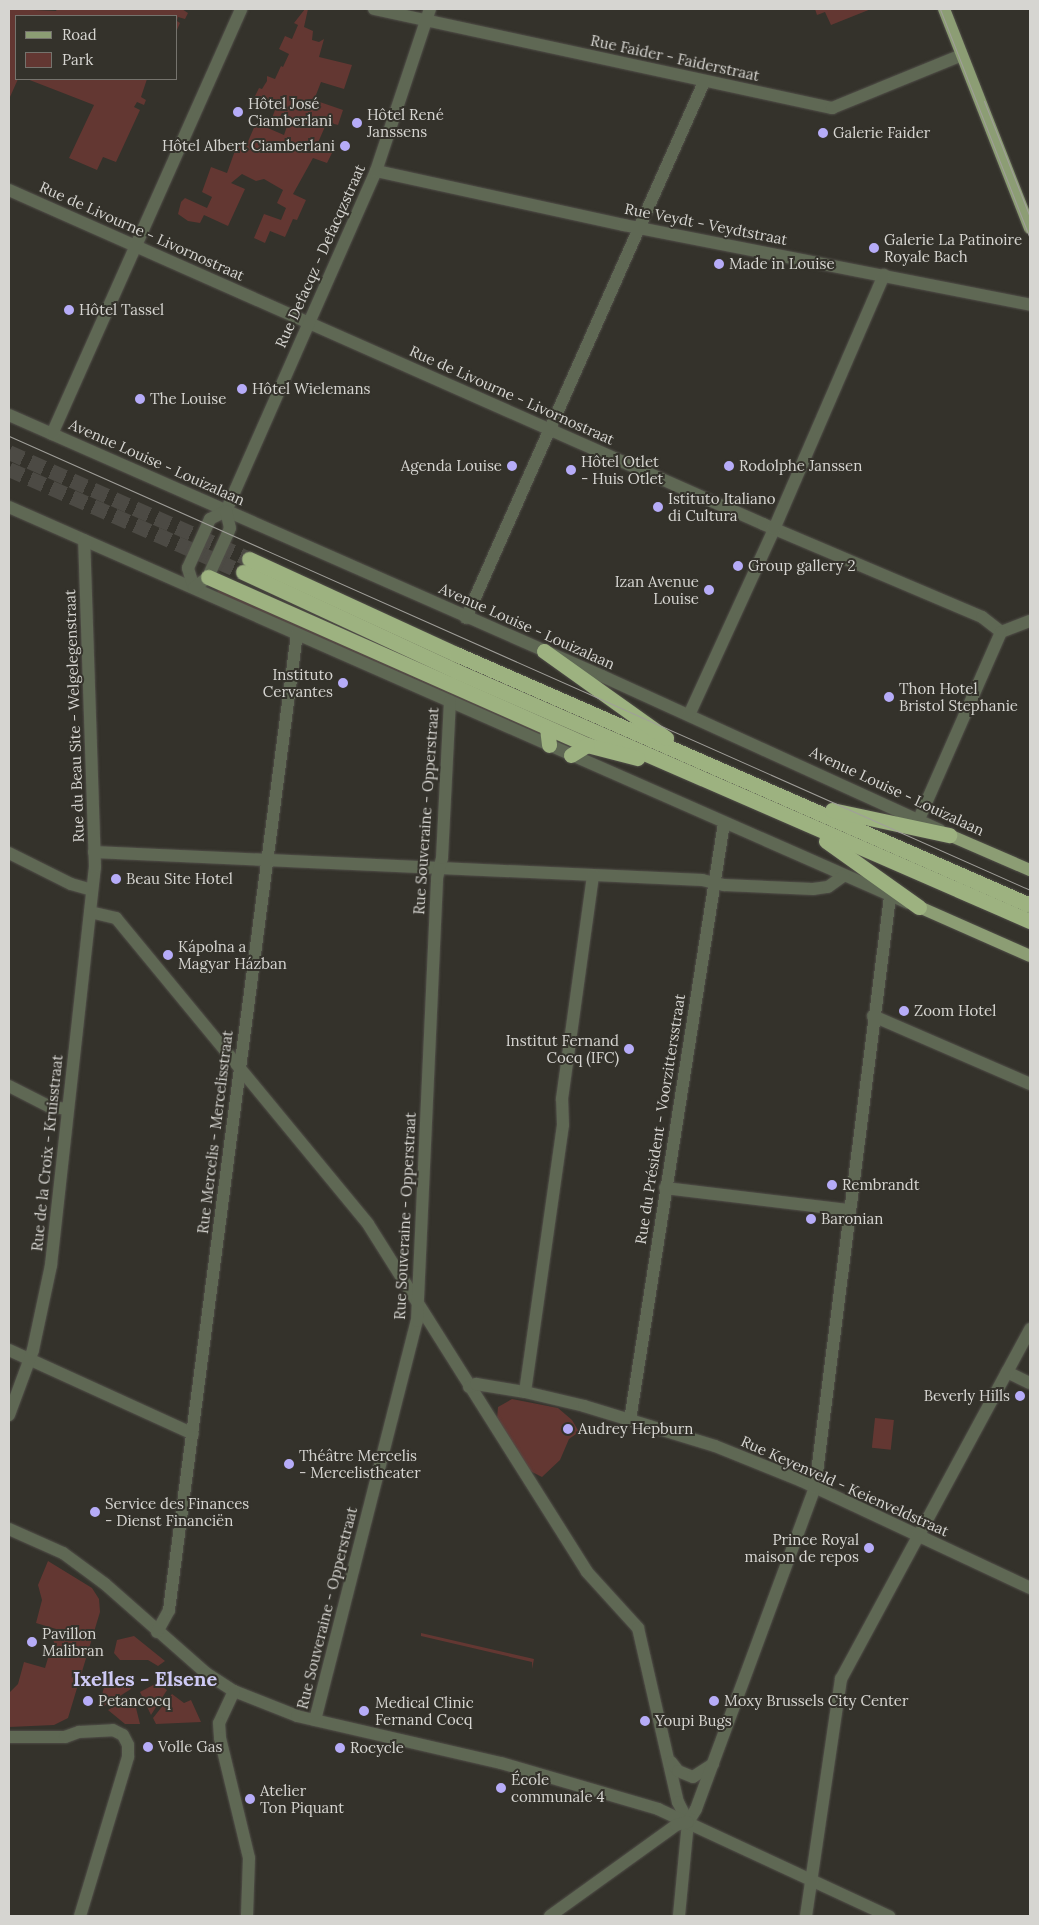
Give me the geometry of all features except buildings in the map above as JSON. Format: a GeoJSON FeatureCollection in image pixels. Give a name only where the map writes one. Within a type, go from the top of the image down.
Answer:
{"type":"FeatureCollection","features":[{"type":"Feature","properties":{"kind":"highway"},"geometry":{"type":"LineString","coordinates":[[1030,905],[686,752],[246,565],[456,671],[1030,921]]}},
{"type":"Feature","properties":{"kind":"highway"},"geometry":{"type":"LineString","coordinates":[[208,577],[587,745],[678,767]]}},
{"type":"Feature","properties":{"kind":"highway"},"geometry":{"type":"LineString","coordinates":[[544,651],[606,693],[686,752]]}},
{"type":"Feature","properties":{"kind":"highway"},"geometry":{"type":"LineString","coordinates":[[546,728],[549,746]]}},
{"type":"Feature","properties":{"kind":"highway"},"geometry":{"type":"LineString","coordinates":[[571,755],[587,745]]}},
{"type":"Feature","properties":{"kind":"highway"},"geometry":{"type":"LineString","coordinates":[[797,801],[949,835]]}},
{"type":"Feature","properties":{"kind":"highway"},"geometry":{"type":"LineString","coordinates":[[792,818],[919,906]]}},
{"type":"Feature","properties":{"kind":"main road"},"geometry":{"type":"LineString","coordinates":[[944,9],[1030,228]]}},
{"type":"Feature","properties":{"kind":"main road","name":"Avenue Louise - Louizalaan"},"geometry":{"type":"LineString","coordinates":[[949,835],[1030,870]]}},
{"type":"Feature","properties":{"kind":"main road"},"geometry":{"type":"LineString","coordinates":[[919,906],[1030,956]]}},
{"type":"Feature","properties":{"kind":"street"},"geometry":{"type":"LineString","coordinates":[[52,434],[241,9]]}},
{"type":"Feature","properties":{"kind":"street","name":"Rue Faider - Faiderstraat"},"geometry":{"type":"LineString","coordinates":[[374,9],[428,15],[704,82],[832,108],[962,55]]}},
{"type":"Feature","properties":{"kind":"street","name":"Rue Defacqz - Defacqzstraat"},"geometry":{"type":"LineString","coordinates":[[226,512],[376,171],[428,15]]}},
{"type":"Feature","properties":{"kind":"street"},"geometry":{"type":"LineString","coordinates":[[466,618],[704,82]]}},
{"type":"Feature","properties":{"kind":"street","name":"Rue Veydt - Veydtstraat"},"geometry":{"type":"LineString","coordinates":[[376,171],[639,227],[1030,305]]}},
{"type":"Feature","properties":{"kind":"street","name":"Rue de Livourne - Livornostraat"},"geometry":{"type":"LineString","coordinates":[[9,190],[774,529],[982,617],[1001,632]]}},
{"type":"Feature","properties":{"kind":"street"},"geometry":{"type":"LineString","coordinates":[[689,715],[774,529],[884,275]]}},
{"type":"Feature","properties":{"kind":"street","name":"Avenue Louise - Louizalaan"},"geometry":{"type":"LineString","coordinates":[[9,414],[226,512],[919,818],[949,835]]}},
{"type":"Feature","properties":{"kind":"street"},"geometry":{"type":"LineString","coordinates":[[9,508],[450,701],[890,897],[919,906]]}},
{"type":"Feature","properties":{"kind":"street"},"geometry":{"type":"LineString","coordinates":[[226,512],[230,528],[208,577],[194,588],[188,568],[210,519],[226,512]]}},
{"type":"Feature","properties":{"kind":"street","name":"Rue du Beau Site - Welgelegenstraat"},"geometry":{"type":"LineString","coordinates":[[84,540],[94,852],[92,890]]}},
{"type":"Feature","properties":{"kind":"street"},"geometry":{"type":"LineString","coordinates":[[188,568],[208,577]]}},
{"type":"Feature","properties":{"kind":"street"},"geometry":{"type":"LineString","coordinates":[[919,818],[1001,632],[1030,621]]}},
{"type":"Feature","properties":{"kind":"street","name":"Rue Mercelis - Mercelisstraat"},"geometry":{"type":"LineString","coordinates":[[157,1632],[169,1610],[265,859],[296,634]]}},
{"type":"Feature","properties":{"kind":"street","name":"Rue Souveraine - Opperstraat"},"geometry":{"type":"LineString","coordinates":[[314,1720],[417,1321],[450,701]]}},
{"type":"Feature","properties":{"kind":"street","name":"Rue du Président - Voorzittersstraat"},"geometry":{"type":"LineString","coordinates":[[630,1420],[665,1188],[724,823]]}},
{"type":"Feature","properties":{"kind":"street"},"geometry":{"type":"LineString","coordinates":[[94,852],[593,875],[813,889],[828,887],[843,876]]}},
{"type":"Feature","properties":{"kind":"street"},"geometry":{"type":"LineString","coordinates":[[9,853],[71,884],[92,890]]}},
{"type":"Feature","properties":{"kind":"street"},"geometry":{"type":"LineString","coordinates":[[525,1392],[563,1126],[562,1099],[593,875]]}},
{"type":"Feature","properties":{"kind":"street","name":"Rue de la Croix - Kruisstraat"},"geometry":{"type":"LineString","coordinates":[[9,1415],[30,1359],[51,1265],[92,890]]}},
{"type":"Feature","properties":{"kind":"street"},"geometry":{"type":"LineString","coordinates":[[679,1916],[688,1822],[696,1809],[713,1764],[814,1488],[880,957],[890,897]]}},
{"type":"Feature","properties":{"kind":"street"},"geometry":{"type":"LineString","coordinates":[[90,912],[116,918],[368,1224],[468,1387],[588,1572],[638,1628],[671,1762],[678,1802],[688,1822]]}},
{"type":"Feature","properties":{"kind":"street"},"geometry":{"type":"LineString","coordinates":[[873,1016],[1030,1084]]}},
{"type":"Feature","properties":{"kind":"street"},"geometry":{"type":"LineString","coordinates":[[9,1086],[50,1106],[68,1109]]}},
{"type":"Feature","properties":{"kind":"street"},"geometry":{"type":"LineString","coordinates":[[665,1188],[848,1210]]}},
{"type":"Feature","properties":{"kind":"street"},"geometry":{"type":"LineString","coordinates":[[806,1916],[840,1678],[1030,1329]]}},
{"type":"Feature","properties":{"kind":"street"},"geometry":{"type":"LineString","coordinates":[[9,1350],[193,1434]]}},
{"type":"Feature","properties":{"kind":"street"},"geometry":{"type":"LineString","coordinates":[[1007,1372],[1030,1383]]}},
{"type":"Feature","properties":{"kind":"street","name":"Rue Keyenveld - Keienveldstraat"},"geometry":{"type":"LineString","coordinates":[[468,1387],[476,1384],[525,1392],[630,1420],[715,1446],[814,1488],[1030,1588]]}},
{"type":"Feature","properties":{"kind":"street"},"geometry":{"type":"LineString","coordinates":[[9,1529],[63,1553],[105,1584],[157,1632],[234,1691],[297,1716],[510,1766],[658,1809],[888,1916]]}},
{"type":"Feature","properties":{"kind":"street"},"geometry":{"type":"LineString","coordinates":[[234,1691],[219,1722],[220,1738],[249,1858],[248,1916]]}},
{"type":"Feature","properties":{"kind":"street"},"geometry":{"type":"LineString","coordinates":[[9,1737],[65,1737],[79,1732],[113,1730],[123,1735],[128,1745],[128,1756],[80,1916]]}},
{"type":"Feature","properties":{"kind":"street"},"geometry":{"type":"LineString","coordinates":[[671,1762],[678,1771],[693,1777],[713,1764]]}},
{"type":"Feature","properties":{"kind":"street"},"geometry":{"type":"LineString","coordinates":[[550,1916],[676,1825],[688,1822]]}},
{"type":"Feature","properties":{"kind":"green space"},"geometry":{"type":"Polygon","coordinates":[[[9,9],[56,11],[57,9],[182,9],[188,13],[185,19],[178,17],[178,15],[15,15],[15,80],[18,80],[10,97],[9,9]]]}},
{"type":"Feature","properties":{"kind":"green space"},"geometry":{"type":"Polygon","coordinates":[[[305,9],[308,9],[304,27],[313,31],[312,40],[319,42],[324,39],[319,57],[352,65],[344,89],[321,82],[314,100],[343,110],[338,125],[327,122],[317,145],[332,153],[327,163],[313,158],[293,194],[306,200],[297,220],[293,219],[285,237],[270,231],[265,243],[254,238],[264,214],[281,220],[286,208],[277,203],[283,190],[264,179],[256,181],[242,174],[231,183],[245,189],[228,226],[204,215],[200,223],[188,221],[178,214],[181,202],[185,198],[207,208],[212,197],[202,192],[211,167],[227,173],[237,145],[250,150],[246,146],[256,123],[284,135],[290,117],[282,113],[278,121],[272,118],[275,110],[253,100],[259,88],[262,89],[267,81],[267,76],[275,79],[281,66],[283,67],[289,54],[279,49],[285,36],[292,39],[298,25],[294,23],[305,9]]]}},
{"type":"Feature","properties":{"kind":"green space"},"geometry":{"type":"Polygon","coordinates":[[[815,9],[871,9],[831,25],[825,12],[817,15],[815,9]]]}},
{"type":"Feature","properties":{"kind":"green space"},"geometry":{"type":"Polygon","coordinates":[[[30,80],[147,80],[141,97],[146,100],[144,105],[137,102],[134,107],[140,110],[116,162],[103,157],[97,170],[69,158],[94,105],[30,80]]]}},
{"type":"Feature","properties":{"kind":"green space"},"geometry":{"type":"Polygon","coordinates":[[[219,587],[538,731],[540,734],[217,593],[219,587]]]}},
{"type":"Feature","properties":{"kind":"green space"},"geometry":{"type":"Polygon","coordinates":[[[512,1399],[558,1408],[572,1420],[579,1432],[569,1439],[560,1460],[542,1477],[530,1471],[497,1419],[498,1407],[512,1399]]]}},
{"type":"Feature","properties":{"kind":"green space"},"geometry":{"type":"Polygon","coordinates":[[[875,1418],[894,1420],[891,1450],[872,1448],[875,1418]]]}},
{"type":"Feature","properties":{"kind":"green space"},"geometry":{"type":"Polygon","coordinates":[[[48,1561],[92,1588],[99,1599],[100,1612],[68,1718],[54,1725],[9,1727],[9,1693],[18,1684],[24,1662],[45,1668],[48,1658],[58,1651],[53,1640],[56,1629],[36,1623],[42,1600],[38,1585],[48,1561]]]}},
{"type":"Feature","properties":{"kind":"green space"},"geometry":{"type":"Polygon","coordinates":[[[421,1633],[534,1659],[532,1669],[532,1662],[421,1636],[421,1633]]]}},
{"type":"Feature","properties":{"kind":"green space"},"geometry":{"type":"Polygon","coordinates":[[[134,1636],[165,1661],[158,1666],[148,1660],[120,1660],[114,1653],[117,1640],[134,1636]]]}},
{"type":"Feature","properties":{"kind":"green space"},"geometry":{"type":"Polygon","coordinates":[[[106,1680],[129,1682],[131,1689],[104,1706],[100,1702],[106,1680]]]}},
{"type":"Feature","properties":{"kind":"green space"},"geometry":{"type":"Polygon","coordinates":[[[157,1683],[167,1690],[151,1715],[140,1692],[157,1683]]]}},
{"type":"Feature","properties":{"kind":"green space"},"geometry":{"type":"Polygon","coordinates":[[[172,1694],[184,1703],[191,1700],[201,1722],[156,1724],[153,1718],[172,1694]]]}},
{"type":"Feature","properties":{"kind":"green space"},"geometry":{"type":"Polygon","coordinates":[[[133,1696],[140,1724],[125,1724],[108,1710],[133,1696]]]}},
{"type":"Feature","properties":{"kind":"tunnel"},"geometry":{"type":"LineString","coordinates":[[9,452],[249,559]]}},
{"type":"Feature","properties":{"kind":"tunnel"},"geometry":{"type":"LineString","coordinates":[[9,469],[243,572]]}},
{"type":"Feature","properties":{"kind":"tram line"},"geometry":{"type":"LineString","coordinates":[[940,9],[1030,239]]}},
{"type":"Feature","properties":{"kind":"tram line"},"geometry":{"type":"LineString","coordinates":[[984,101],[1030,217]]}},
{"type":"Feature","properties":{"kind":"tram line"},"geometry":{"type":"LineString","coordinates":[[9,436],[1030,890]]}},
{"type":"Feature","properties":{"kind":"place","name":"Hôtel José Ciamberlani"},"geometry":{"type":"Point","coordinates":[238,112]}},
{"type":"Feature","properties":{"kind":"place","name":"Hôtel René Janssens"},"geometry":{"type":"Point","coordinates":[357,123]}},
{"type":"Feature","properties":{"kind":"place","name":"Galerie Faider"},"geometry":{"type":"Point","coordinates":[823,133]}},
{"type":"Feature","properties":{"kind":"place","name":"Hôtel Albert Ciamberlani"},"geometry":{"type":"Point","coordinates":[345,146]}},
{"type":"Feature","properties":{"kind":"place","name":"Galerie La Patinoire Royale Bach"},"geometry":{"type":"Point","coordinates":[874,248]}},
{"type":"Feature","properties":{"kind":"place","name":"Made in Louise"},"geometry":{"type":"Point","coordinates":[719,264]}},
{"type":"Feature","properties":{"kind":"place","name":"Hôtel Tassel"},"geometry":{"type":"Point","coordinates":[69,310]}},
{"type":"Feature","properties":{"kind":"place","name":"Hôtel Wielemans"},"geometry":{"type":"Point","coordinates":[242,389]}},
{"type":"Feature","properties":{"kind":"place","name":"The Louise"},"geometry":{"type":"Point","coordinates":[140,399]}},
{"type":"Feature","properties":{"kind":"place","name":"Agenda Louise"},"geometry":{"type":"Point","coordinates":[512,466]}},
{"type":"Feature","properties":{"kind":"place","name":"Rodolphe Janssen"},"geometry":{"type":"Point","coordinates":[729,466]}},
{"type":"Feature","properties":{"kind":"place","name":"Hôtel Otlet - Huis Otlet"},"geometry":{"type":"Point","coordinates":[571,470]}},
{"type":"Feature","properties":{"kind":"place","name":"Istituto Italiano di Cultura"},"geometry":{"type":"Point","coordinates":[658,507]}},
{"type":"Feature","properties":{"kind":"place","name":"Group gallery 2"},"geometry":{"type":"Point","coordinates":[738,566]}},
{"type":"Feature","properties":{"kind":"place","name":"Izan Avenue Louise"},"geometry":{"type":"Point","coordinates":[709,590]}},
{"type":"Feature","properties":{"kind":"place","name":"Instituto Cervantes"},"geometry":{"type":"Point","coordinates":[343,683]}},
{"type":"Feature","properties":{"kind":"place","name":"Thon Hotel Bristol Stephanie"},"geometry":{"type":"Point","coordinates":[889,697]}},
{"type":"Feature","properties":{"kind":"place","name":"Beau Site Hotel"},"geometry":{"type":"Point","coordinates":[116,879]}},
{"type":"Feature","properties":{"kind":"place","name":"Kápolna a Magyar Házban"},"geometry":{"type":"Point","coordinates":[168,955]}},
{"type":"Feature","properties":{"kind":"place","name":"Zoom Hotel"},"geometry":{"type":"Point","coordinates":[904,1011]}},
{"type":"Feature","properties":{"kind":"place","name":"Institut Fernand Cocq (IFC)"},"geometry":{"type":"Point","coordinates":[629,1049]}},
{"type":"Feature","properties":{"kind":"place","name":"Rembrandt"},"geometry":{"type":"Point","coordinates":[832,1185]}},
{"type":"Feature","properties":{"kind":"place","name":"Baronian"},"geometry":{"type":"Point","coordinates":[811,1219]}},
{"type":"Feature","properties":{"kind":"place","name":"Beverly Hills"},"geometry":{"type":"Point","coordinates":[1020,1396]}},
{"type":"Feature","properties":{"kind":"place","name":"Audrey Hepburn"},"geometry":{"type":"Point","coordinates":[568,1429]}},
{"type":"Feature","properties":{"kind":"place","name":"Théâtre Mercelis - Mercelistheater"},"geometry":{"type":"Point","coordinates":[289,1464]}},
{"type":"Feature","properties":{"kind":"place","name":"Service des Finances - Dienst Financiën"},"geometry":{"type":"Point","coordinates":[95,1512]}},
{"type":"Feature","properties":{"kind":"place","name":"Prince Royal maison de repos"},"geometry":{"type":"Point","coordinates":[869,1548]}},
{"type":"Feature","properties":{"kind":"place","name":"Pavillon Malibran"},"geometry":{"type":"Point","coordinates":[32,1642]}},
{"type":"Feature","properties":{"kind":"place","name":"Petancocq"},"geometry":{"type":"Point","coordinates":[88,1701]}},
{"type":"Feature","properties":{"kind":"place","name":"Moxy Brussels City Center"},"geometry":{"type":"Point","coordinates":[714,1701]}},
{"type":"Feature","properties":{"kind":"place","name":"Medical Clinic Fernand Cocq"},"geometry":{"type":"Point","coordinates":[364,1711]}},
{"type":"Feature","properties":{"kind":"place","name":"Youpi Bugs"},"geometry":{"type":"Point","coordinates":[645,1721]}},
{"type":"Feature","properties":{"kind":"place","name":"Volle Gas"},"geometry":{"type":"Point","coordinates":[148,1747]}},
{"type":"Feature","properties":{"kind":"place","name":"Rocycle"},"geometry":{"type":"Point","coordinates":[340,1748]}},
{"type":"Feature","properties":{"kind":"place","name":"École communale 4"},"geometry":{"type":"Point","coordinates":[501,1788]}},
{"type":"Feature","properties":{"kind":"place","name":"Atelier Ton Piquant"},"geometry":{"type":"Point","coordinates":[250,1799]}},
{"type":"Feature","properties":{"kind":"district","name":"Ixelles - Elsene"},"geometry":{"type":"Point","coordinates":[145,1678]}}]}
